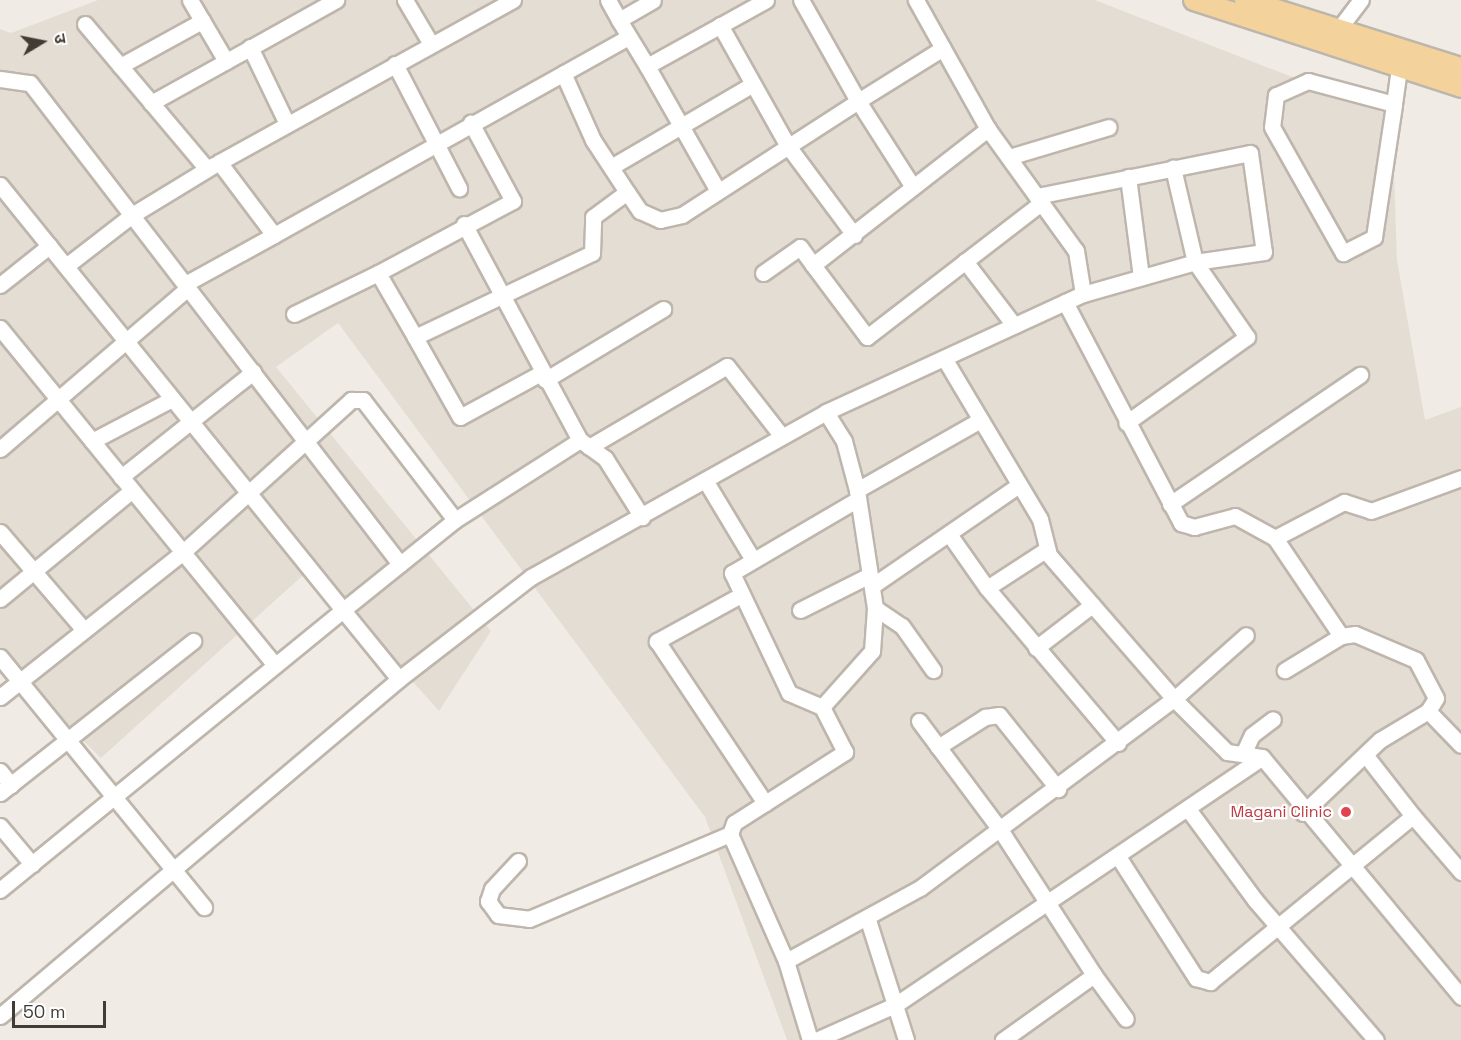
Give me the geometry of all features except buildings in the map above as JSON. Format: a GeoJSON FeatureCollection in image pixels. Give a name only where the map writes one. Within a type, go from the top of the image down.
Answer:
{"type":"FeatureCollection","features":[{"type":"Feature","properties":{"kind":"main road"},"geometry":{"type":"LineString","coordinates":[[1194,0],[1461,87]]}},
{"type":"Feature","properties":{"kind":"main road"},"geometry":{"type":"LineString","coordinates":[[1245,0],[1461,68]]}},
{"type":"Feature","properties":{"kind":"street"},"geometry":{"type":"LineString","coordinates":[[190,0],[226,61]]}},
{"type":"Feature","properties":{"kind":"street"},"geometry":{"type":"LineString","coordinates":[[151,103],[250,47],[307,7],[336,0]]}},
{"type":"Feature","properties":{"kind":"street"},"geometry":{"type":"LineString","coordinates":[[405,0],[431,44]]}},
{"type":"Feature","properties":{"kind":"street"},"geometry":{"type":"LineString","coordinates":[[608,0],[647,66],[678,128],[718,191]]}},
{"type":"Feature","properties":{"kind":"street"},"geometry":{"type":"LineString","coordinates":[[619,20],[653,0]]}},
{"type":"Feature","properties":{"kind":"street"},"geometry":{"type":"LineString","coordinates":[[647,66],[766,0]]}},
{"type":"Feature","properties":{"kind":"street"},"geometry":{"type":"LineString","coordinates":[[801,0],[858,101],[913,187]]}},
{"type":"Feature","properties":{"kind":"street"},"geometry":{"type":"LineString","coordinates":[[916,0],[988,129],[1076,251],[1083,294]]}},
{"type":"Feature","properties":{"kind":"street"},"geometry":{"type":"LineString","coordinates":[[1338,30],[1361,0]]}},
{"type":"Feature","properties":{"kind":"street"},"geometry":{"type":"LineString","coordinates":[[66,266],[132,215],[213,166],[503,2]]}},
{"type":"Feature","properties":{"kind":"street"},"geometry":{"type":"LineString","coordinates":[[120,66],[202,21]]}},
{"type":"Feature","properties":{"kind":"street"},"geometry":{"type":"LineString","coordinates":[[85,24],[151,103],[213,166],[274,235]]}},
{"type":"Feature","properties":{"kind":"street"},"geometry":{"type":"LineString","coordinates":[[720,25],[788,146],[854,235]]}},
{"type":"Feature","properties":{"kind":"street"},"geometry":{"type":"LineString","coordinates":[[0,449],[126,342],[187,286],[471,123],[629,37]]}},
{"type":"Feature","properties":{"kind":"street"},"geometry":{"type":"LineString","coordinates":[[250,47],[287,124]]}},
{"type":"Feature","properties":{"kind":"street"},"geometry":{"type":"LineString","coordinates":[[563,73],[610,167],[640,211],[660,219],[682,215],[943,48]]}},
{"type":"Feature","properties":{"kind":"street"},"geometry":{"type":"LineString","coordinates":[[395,64],[459,188]]}},
{"type":"Feature","properties":{"kind":"street"},"geometry":{"type":"LineString","coordinates":[[1394,104],[1308,81],[1276,95],[1272,127],[1343,253],[1374,237],[1394,104],[1399,67]]}},
{"type":"Feature","properties":{"kind":"street"},"geometry":{"type":"LineString","coordinates":[[0,79],[30,83],[400,564]]}},
{"type":"Feature","properties":{"kind":"street"},"geometry":{"type":"LineString","coordinates":[[610,167],[753,84]]}},
{"type":"Feature","properties":{"kind":"street"},"geometry":{"type":"LineString","coordinates":[[294,314],[378,273],[464,224],[513,201],[471,123]]}},
{"type":"Feature","properties":{"kind":"street"},"geometry":{"type":"LineString","coordinates":[[1009,157],[1109,127]]}},
{"type":"Feature","properties":{"kind":"street"},"geometry":{"type":"LineString","coordinates":[[813,265],[988,129]]}},
{"type":"Feature","properties":{"kind":"street"},"geometry":{"type":"LineString","coordinates":[[0,1016],[399,679],[531,577],[642,517],[781,435],[826,412],[1083,294],[1195,262],[1264,252],[1250,153],[1128,177],[1040,199],[867,337],[800,246],[763,273]]}},
{"type":"Feature","properties":{"kind":"street"},"geometry":{"type":"LineString","coordinates":[[1126,423],[1247,337],[1195,262],[1173,168]]}},
{"type":"Feature","properties":{"kind":"street"},"geometry":{"type":"LineString","coordinates":[[1128,177],[1141,278]]}},
{"type":"Feature","properties":{"kind":"street"},"geometry":{"type":"LineString","coordinates":[[415,337],[502,298],[592,253],[593,217],[627,192]]}},
{"type":"Feature","properties":{"kind":"street"},"geometry":{"type":"LineString","coordinates":[[2,193],[66,266],[399,679]]}},
{"type":"Feature","properties":{"kind":"street"},"geometry":{"type":"LineString","coordinates":[[464,224],[543,376],[584,443],[605,458],[642,517]]}},
{"type":"Feature","properties":{"kind":"street"},"geometry":{"type":"LineString","coordinates":[[0,285],[49,246]]}},
{"type":"Feature","properties":{"kind":"street"},"geometry":{"type":"LineString","coordinates":[[965,261],[1014,326]]}},
{"type":"Feature","properties":{"kind":"street"},"geometry":{"type":"LineString","coordinates":[[378,273],[460,417],[543,376],[663,309]]}},
{"type":"Feature","properties":{"kind":"street"},"geometry":{"type":"LineString","coordinates":[[1065,302],[1126,423],[1181,523],[1194,527],[1235,516],[1275,538],[1341,636]]}},
{"type":"Feature","properties":{"kind":"street"},"geometry":{"type":"LineString","coordinates":[[0,328],[275,665]]}},
{"type":"Feature","properties":{"kind":"street"},"geometry":{"type":"LineString","coordinates":[[944,358],[1040,519],[1047,549],[1092,605],[1174,699],[1227,752],[1262,757],[1303,813],[1461,997]]}},
{"type":"Feature","properties":{"kind":"street"},"geometry":{"type":"LineString","coordinates":[[0,890],[455,520],[584,443],[727,366],[781,435]]}},
{"type":"Feature","properties":{"kind":"street"},"geometry":{"type":"LineString","coordinates":[[121,477],[253,372]]}},
{"type":"Feature","properties":{"kind":"street"},"geometry":{"type":"LineString","coordinates":[[1170,504],[1360,375]]}},
{"type":"Feature","properties":{"kind":"street"},"geometry":{"type":"LineString","coordinates":[[0,697],[183,552],[351,400],[360,398],[455,520]]}},
{"type":"Feature","properties":{"kind":"street"},"geometry":{"type":"LineString","coordinates":[[92,441],[172,399]]}},
{"type":"Feature","properties":{"kind":"street"},"geometry":{"type":"LineString","coordinates":[[822,707],[872,651],[875,608],[857,494],[844,441],[826,412]]}},
{"type":"Feature","properties":{"kind":"street"},"geometry":{"type":"LineString","coordinates":[[810,1040],[786,961],[730,834],[734,823],[844,752],[822,707],[789,693],[740,596],[732,573],[980,420]]}},
{"type":"Feature","properties":{"kind":"street"},"geometry":{"type":"LineString","coordinates":[[1275,538],[1344,502],[1371,511],[1461,478]]}},
{"type":"Feature","properties":{"kind":"street"},"geometry":{"type":"LineString","coordinates":[[705,480],[753,560]]}},
{"type":"Feature","properties":{"kind":"street"},"geometry":{"type":"LineString","coordinates":[[800,610],[871,580],[949,534],[1019,485]]}},
{"type":"Feature","properties":{"kind":"street"},"geometry":{"type":"LineString","coordinates":[[0,599],[132,490]]}},
{"type":"Feature","properties":{"kind":"street"},"geometry":{"type":"LineString","coordinates":[[0,532],[84,630]]}},
{"type":"Feature","properties":{"kind":"street"},"geometry":{"type":"LineString","coordinates":[[949,534],[987,588],[1118,743]]}},
{"type":"Feature","properties":{"kind":"street"},"geometry":{"type":"LineString","coordinates":[[987,588],[1047,549]]}},
{"type":"Feature","properties":{"kind":"street"},"geometry":{"type":"LineString","coordinates":[[740,596],[657,641],[765,803]]}},
{"type":"Feature","properties":{"kind":"street"},"geometry":{"type":"LineString","coordinates":[[1036,648],[1092,605]]}},
{"type":"Feature","properties":{"kind":"street"},"geometry":{"type":"LineString","coordinates":[[875,608],[902,626],[933,670]]}},
{"type":"Feature","properties":{"kind":"street"},"geometry":{"type":"LineString","coordinates":[[1285,670],[1341,636],[1355,634],[1416,660],[1436,698],[1428,711],[1380,740],[1367,757],[1303,813]]}},
{"type":"Feature","properties":{"kind":"street"},"geometry":{"type":"LineString","coordinates":[[786,961],[868,920],[1001,831],[1174,699],[1246,635]]}},
{"type":"Feature","properties":{"kind":"street"},"geometry":{"type":"LineString","coordinates":[[0,771],[5,789],[193,641]]}},
{"type":"Feature","properties":{"kind":"street"},"geometry":{"type":"LineString","coordinates":[[0,657],[204,907]]}},
{"type":"Feature","properties":{"kind":"street"},"geometry":{"type":"LineString","coordinates":[[1428,711],[1461,744]]}},
{"type":"Feature","properties":{"kind":"street"},"geometry":{"type":"LineString","coordinates":[[938,747],[985,717],[999,715],[1058,789]]}},
{"type":"Feature","properties":{"kind":"street"},"geometry":{"type":"LineString","coordinates":[[1243,754],[1252,735],[1273,719]]}},
{"type":"Feature","properties":{"kind":"street"},"geometry":{"type":"LineString","coordinates":[[919,721],[1001,831],[1047,906],[1126,1019]]}},
{"type":"Feature","properties":{"kind":"street"},"geometry":{"type":"LineString","coordinates":[[816,1040],[896,1005],[1119,858],[1262,757]]}},
{"type":"Feature","properties":{"kind":"street"},"geometry":{"type":"LineString","coordinates":[[1367,757],[1461,872]]}},
{"type":"Feature","properties":{"kind":"street"},"geometry":{"type":"LineString","coordinates":[[1188,809],[1278,927],[1373,1039]]}},
{"type":"Feature","properties":{"kind":"street"},"geometry":{"type":"LineString","coordinates":[[1119,858],[1196,978],[1210,982],[1413,816]]}},
{"type":"Feature","properties":{"kind":"street"},"geometry":{"type":"LineString","coordinates":[[0,826],[32,864]]}},
{"type":"Feature","properties":{"kind":"street"},"geometry":{"type":"LineString","coordinates":[[518,861],[492,889],[488,902],[498,915],[529,919],[730,834]]}},
{"type":"Feature","properties":{"kind":"street"},"geometry":{"type":"LineString","coordinates":[[868,920],[906,1040]]}},
{"type":"Feature","properties":{"kind":"street"},"geometry":{"type":"LineString","coordinates":[[1003,1040],[1094,975]]}},
{"type":"Feature","properties":{"kind":"shaded area"},"geometry":{"type":"Polygon","coordinates":[[[98,0],[1095,0],[1392,116],[1397,260],[1425,420],[1461,407],[1461,1040],[787,1040],[705,817],[338,323],[276,367],[491,631],[439,711],[311,568],[101,758],[0,659],[0,29],[11,33],[98,0]]]}},
{"type":"Feature","properties":{"kind":"place","name":"Magani Clinic"},"geometry":{"type":"Point","coordinates":[1346,812]}}]}
